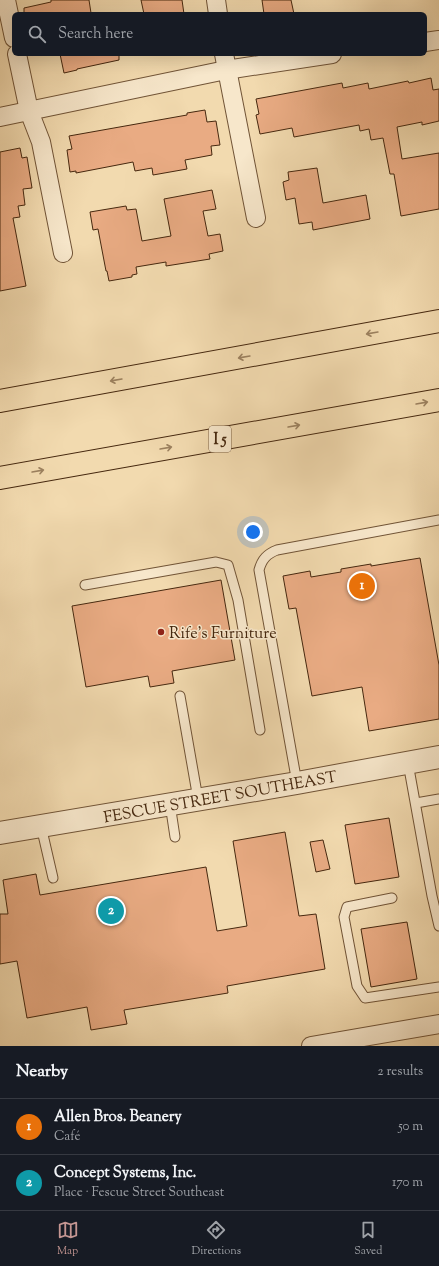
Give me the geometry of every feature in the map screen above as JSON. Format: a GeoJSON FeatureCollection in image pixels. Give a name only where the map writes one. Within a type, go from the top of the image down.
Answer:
{"type":"FeatureCollection","features":[{"type":"Feature","properties":{"kind":"highway"},"geometry":{"type":"LineString","coordinates":[[0,401],[439,321]]}},
{"type":"Feature","properties":{"kind":"highway","name":"I 5"},"geometry":{"type":"LineString","coordinates":[[0,478],[439,400]]}},
{"type":"Feature","properties":{"kind":"street"},"geometry":{"type":"LineString","coordinates":[[6,0],[12,28]]}},
{"type":"Feature","properties":{"kind":"street"},"geometry":{"type":"LineString","coordinates":[[216,0],[218,12]]}},
{"type":"Feature","properties":{"kind":"street"},"geometry":{"type":"LineString","coordinates":[[427,42],[439,40]]}},
{"type":"Feature","properties":{"kind":"street"},"geometry":{"type":"LineString","coordinates":[[17,56],[29,111],[41,142],[63,253]]}},
{"type":"Feature","properties":{"kind":"street"},"geometry":{"type":"LineString","coordinates":[[0,117],[225,62],[305,56]]}},
{"type":"Feature","properties":{"kind":"street"},"geometry":{"type":"LineString","coordinates":[[225,62],[256,218]]}},
{"type":"Feature","properties":{"kind":"street","name":"FESCUE STREET SOUTHEAST"},"geometry":{"type":"LineString","coordinates":[[0,833],[297,783],[439,757]]}},
{"type":"Feature","properties":{"kind":"street"},"geometry":{"type":"LineString","coordinates":[[311,1046],[439,1024]]}},
{"type":"Feature","properties":{"kind":"lane"},"geometry":{"type":"LineString","coordinates":[[297,783],[259,570],[262,562],[266,556],[278,550],[439,520]]}},
{"type":"Feature","properties":{"kind":"lane"},"geometry":{"type":"LineString","coordinates":[[85,585],[216,562],[228,565],[238,600],[260,730]]}},
{"type":"Feature","properties":{"kind":"lane"},"geometry":{"type":"LineString","coordinates":[[180,696],[198,800]]}},
{"type":"Feature","properties":{"kind":"lane"},"geometry":{"type":"LineString","coordinates":[[408,763],[435,884],[439,926]]}},
{"type":"Feature","properties":{"kind":"lane"},"geometry":{"type":"LineString","coordinates":[[416,803],[439,799]]}},
{"type":"Feature","properties":{"kind":"lane"},"geometry":{"type":"LineString","coordinates":[[170,804],[175,837]]}},
{"type":"Feature","properties":{"kind":"lane"},"geometry":{"type":"LineString","coordinates":[[41,826],[53,878]]}},
{"type":"Feature","properties":{"kind":"lane"},"geometry":{"type":"LineString","coordinates":[[392,898],[347,907],[344,917],[357,986],[365,998],[439,987]]}},
{"type":"Feature","properties":{"kind":"building"},"geometry":{"type":"Polygon","coordinates":[[[51,0],[89,0],[91,12],[24,12],[24,8],[51,2],[51,0]]]}},
{"type":"Feature","properties":{"kind":"building"},"geometry":{"type":"Polygon","coordinates":[[[141,0],[182,0],[184,12],[144,12],[141,0]]]}},
{"type":"Feature","properties":{"kind":"building"},"geometry":{"type":"Polygon","coordinates":[[[262,0],[291,0],[294,12],[264,12],[262,0]]]}},
{"type":"Feature","properties":{"kind":"building"},"geometry":{"type":"Polygon","coordinates":[[[60,56],[119,56],[119,60],[64,73],[60,56]]]}},
{"type":"Feature","properties":{"kind":"building"},"geometry":{"type":"Polygon","coordinates":[[[431,78],[433,90],[439,89],[439,121],[422,125],[422,122],[397,127],[402,159],[439,153],[439,209],[401,216],[394,174],[390,174],[383,138],[371,140],[369,129],[360,131],[359,125],[294,137],[292,128],[260,134],[256,115],[259,114],[256,99],[342,83],[343,88],[368,83],[369,89],[431,78]]]}},
{"type":"Feature","properties":{"kind":"building"},"geometry":{"type":"Polygon","coordinates":[[[205,110],[207,122],[216,121],[220,145],[211,146],[212,155],[185,160],[187,169],[153,175],[152,168],[135,171],[133,162],[76,173],[76,171],[70,172],[67,150],[72,149],[69,136],[187,115],[187,113],[205,110]]]}},
{"type":"Feature","properties":{"kind":"building"},"geometry":{"type":"Polygon","coordinates":[[[20,148],[22,158],[27,157],[32,188],[23,189],[25,205],[18,206],[20,217],[13,218],[26,286],[0,291],[0,152],[20,148]]]}},
{"type":"Feature","properties":{"kind":"building"},"geometry":{"type":"Polygon","coordinates":[[[317,168],[323,203],[366,195],[370,219],[313,230],[312,222],[299,224],[295,198],[286,200],[283,182],[289,180],[288,172],[317,168]]]}},
{"type":"Feature","properties":{"kind":"building"},"geometry":{"type":"Polygon","coordinates":[[[212,190],[216,209],[203,211],[208,236],[220,234],[223,251],[209,254],[210,259],[166,266],[166,262],[136,267],[137,274],[132,275],[132,277],[109,281],[98,229],[93,230],[90,212],[126,206],[127,210],[136,209],[142,241],[171,236],[164,199],[212,190]]]}},
{"type":"Feature","properties":{"kind":"building"},"geometry":{"type":"Polygon","coordinates":[[[420,558],[439,665],[439,719],[369,731],[362,687],[312,696],[296,608],[289,609],[283,576],[310,571],[311,577],[341,572],[341,569],[420,558]]]}},
{"type":"Feature","properties":{"kind":"building"},"geometry":{"type":"Polygon","coordinates":[[[221,580],[235,660],[172,671],[174,683],[150,687],[148,676],[86,687],[72,606],[221,580]]]}},
{"type":"Feature","properties":{"kind":"building"},"geometry":{"type":"Polygon","coordinates":[[[389,818],[399,877],[355,884],[345,825],[389,818]]]}},
{"type":"Feature","properties":{"kind":"building"},"geometry":{"type":"Polygon","coordinates":[[[285,832],[299,916],[316,914],[325,969],[227,986],[228,993],[124,1010],[127,1024],[91,1030],[87,1007],[27,1018],[17,961],[0,964],[0,914],[8,914],[3,880],[36,874],[40,895],[206,867],[217,931],[247,926],[233,841],[285,832]]]}},
{"type":"Feature","properties":{"kind":"building"},"geometry":{"type":"Polygon","coordinates":[[[323,840],[330,869],[316,872],[310,842],[323,840]]]}},
{"type":"Feature","properties":{"kind":"building"},"geometry":{"type":"Polygon","coordinates":[[[407,922],[417,979],[371,987],[361,929],[407,922]]]}},
{"type":"Feature","properties":{"kind":"place","name":"Allen Bros. Beanery"},"geometry":{"type":"Point","coordinates":[362,586]}},
{"type":"Feature","properties":{"kind":"place","name":"Rife’s Furniture"},"geometry":{"type":"Point","coordinates":[161,632]}},
{"type":"Feature","properties":{"kind":"place","name":"Concept Systems, Inc."},"geometry":{"type":"Point","coordinates":[111,911]}}]}
